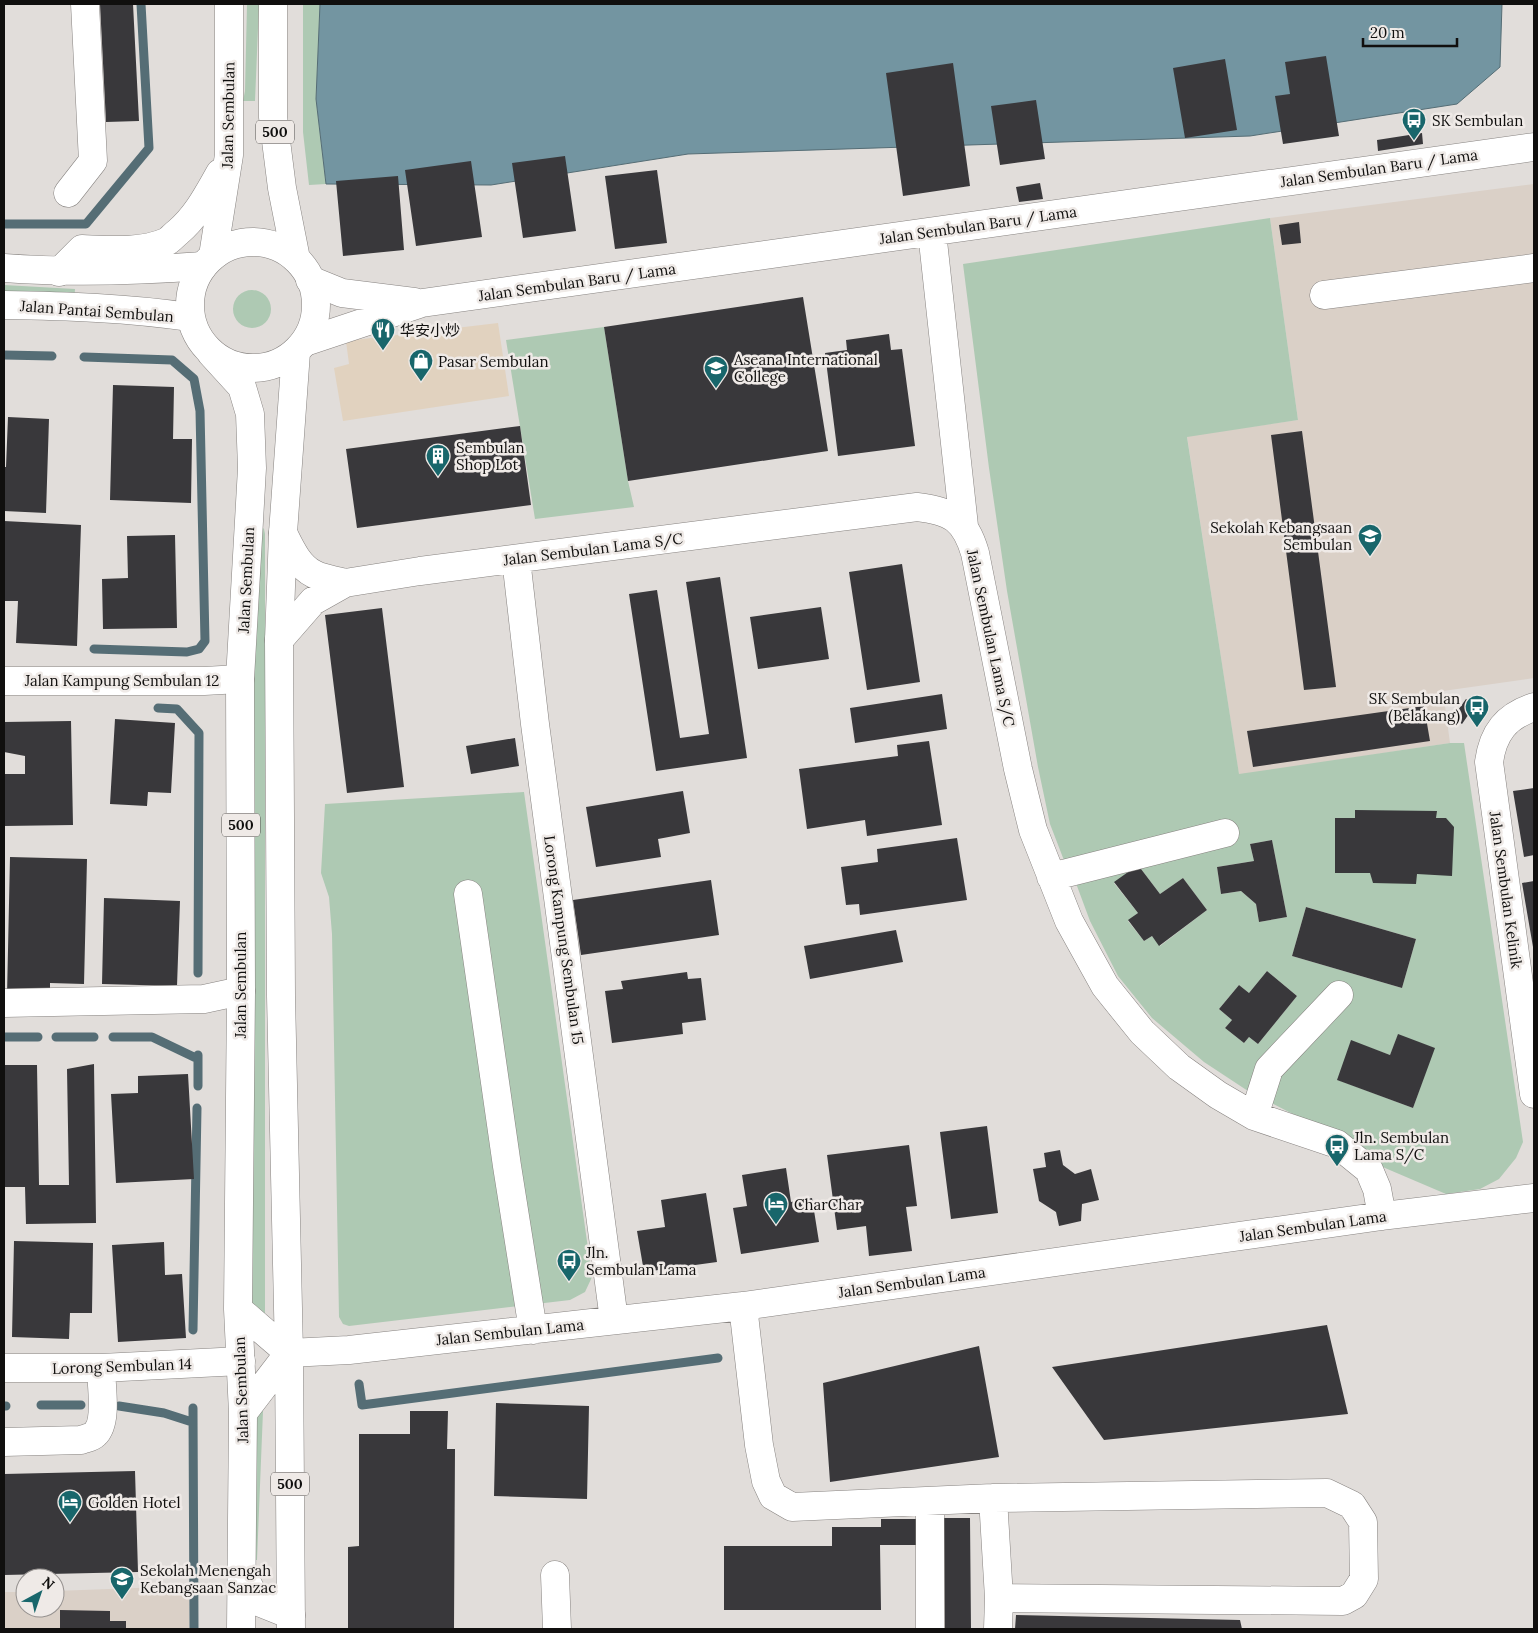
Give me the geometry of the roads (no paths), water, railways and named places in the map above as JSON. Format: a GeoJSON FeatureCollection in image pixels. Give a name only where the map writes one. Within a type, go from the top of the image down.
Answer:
{"type":"FeatureCollection","features":[{"type":"Feature","properties":{"kind":"street"},"geometry":{"type":"LineString","coordinates":[[68,193],[93,161],[85,4]]}},
{"type":"Feature","properties":{"kind":"street","name":"Jalan Sembulan"},"geometry":{"type":"LineString","coordinates":[[208,261],[230,156],[229,4]]}},
{"type":"Feature","properties":{"kind":"street","name":"500"},"geometry":{"type":"LineString","coordinates":[[189,317],[212,353],[224,362],[239,368],[251,369],[275,365],[300,347],[311,330],[315,317],[316,304],[303,270],[282,188],[273,117],[274,4]]}},
{"type":"Feature","properties":{"kind":"street","name":"Jalan Sembulan Baru / Lama"},"geometry":{"type":"LineString","coordinates":[[422,303],[1534,147]]}},
{"type":"Feature","properties":{"kind":"street"},"geometry":{"type":"LineString","coordinates":[[59,272],[82,249],[123,250],[167,241],[186,225],[202,205],[230,156]]}},
{"type":"Feature","properties":{"kind":"street"},"geometry":{"type":"LineString","coordinates":[[932,232],[964,526]]}},
{"type":"Feature","properties":{"kind":"street"},"geometry":{"type":"LineString","coordinates":[[189,317],[190,296],[194,280],[208,261],[225,248],[239,244],[254,243],[269,244],[283,250],[303,270],[342,294],[422,303]]}},
{"type":"Feature","properties":{"kind":"street"},"geometry":{"type":"LineString","coordinates":[[4,268],[59,272],[118,272],[208,261]]}},
{"type":"Feature","properties":{"kind":"street"},"geometry":{"type":"LineString","coordinates":[[1324,295],[1534,268]]}},
{"type":"Feature","properties":{"kind":"street"},"geometry":{"type":"LineString","coordinates":[[300,347],[422,303]]}},
{"type":"Feature","properties":{"kind":"street","name":"Jalan Pantai Sembulan"},"geometry":{"type":"LineString","coordinates":[[4,305],[105,308],[189,317]]}},
{"type":"Feature","properties":{"kind":"street","name":"500"},"geometry":{"type":"LineString","coordinates":[[291,1622],[289,1353],[281,996],[279,640],[283,533],[300,347]]}},
{"type":"Feature","properties":{"kind":"street","name":"Jalan Sembulan"},"geometry":{"type":"LineString","coordinates":[[212,353],[242,387],[250,414],[252,468],[240,679],[238,1309],[243,1413],[241,1629]]}},
{"type":"Feature","properties":{"kind":"street","name":"Jalan Sembulan Lama S/C"},"geometry":{"type":"LineString","coordinates":[[345,583],[917,507],[937,509],[953,518],[964,526],[971,539],[975,553],[1018,769],[1033,830],[1069,921],[1105,986],[1142,1032],[1179,1067],[1218,1096],[1254,1116],[1338,1144],[1369,1170],[1377,1189],[1382,1216]]}},
{"type":"Feature","properties":{"kind":"street"},"geometry":{"type":"LineString","coordinates":[[283,533],[300,563],[313,574],[345,583]]}},
{"type":"Feature","properties":{"kind":"street","name":"Lorong Kampung Sembulan 15"},"geometry":{"type":"LineString","coordinates":[[516,559],[536,733],[614,1320]]}},
{"type":"Feature","properties":{"kind":"street"},"geometry":{"type":"LineString","coordinates":[[279,640],[313,601],[345,583]]}},
{"type":"Feature","properties":{"kind":"street","name":"Jalan Kampung Sembulan 12"},"geometry":{"type":"LineString","coordinates":[[4,681],[204,681],[240,679]]}},
{"type":"Feature","properties":{"kind":"street","name":"Jalan Sembulan Kelinik"},"geometry":{"type":"LineString","coordinates":[[1534,706],[1522,711],[1503,725],[1491,745],[1488,762],[1534,1094]]}},
{"type":"Feature","properties":{"kind":"street"},"geometry":{"type":"LineString","coordinates":[[1050,877],[1225,833]]}},
{"type":"Feature","properties":{"kind":"street"},"geometry":{"type":"LineString","coordinates":[[468,894],[533,1330]]}},
{"type":"Feature","properties":{"kind":"street"},"geometry":{"type":"LineString","coordinates":[[4,1003],[204,999],[240,991]]}},
{"type":"Feature","properties":{"kind":"street"},"geometry":{"type":"LineString","coordinates":[[1254,1116],[1269,1069],[1338,995]]}},
{"type":"Feature","properties":{"kind":"street","name":"Jalan Sembulan Lama"},"geometry":{"type":"LineString","coordinates":[[289,1353],[349,1350],[743,1306],[1382,1216],[1534,1198]]}},
{"type":"Feature","properties":{"kind":"street"},"geometry":{"type":"LineString","coordinates":[[743,1306],[759,1445],[766,1481],[773,1496],[792,1507],[993,1498],[1327,1493],[1352,1505],[1363,1522],[1364,1579],[1354,1595],[1343,1601],[999,1598]]}},
{"type":"Feature","properties":{"kind":"street"},"geometry":{"type":"LineString","coordinates":[[238,1309],[289,1353],[243,1413]]}},
{"type":"Feature","properties":{"kind":"street","name":"Lorong Sembulan 14"},"geometry":{"type":"LineString","coordinates":[[4,1368],[101,1368],[241,1361]]}},
{"type":"Feature","properties":{"kind":"street"},"geometry":{"type":"LineString","coordinates":[[4,1442],[81,1440],[89,1438],[96,1433],[101,1426],[103,1418],[101,1368]]}},
{"type":"Feature","properties":{"kind":"street"},"geometry":{"type":"LineString","coordinates":[[993,1498],[999,1598],[998,1629]]}},
{"type":"Feature","properties":{"kind":"street"},"geometry":{"type":"LineString","coordinates":[[930,1500],[930,1629]]}},
{"type":"Feature","properties":{"kind":"street"},"geometry":{"type":"LineString","coordinates":[[241,1570],[256,1601],[291,1622]]}},
{"type":"Feature","properties":{"kind":"street"},"geometry":{"type":"LineString","coordinates":[[555,1575],[556,1629]]}},
{"type":"Feature","properties":{"kind":"water"},"geometry":{"type":"Polygon","coordinates":[[[320,4],[1502,4],[1500,67],[1457,104],[1250,136],[688,154],[491,185],[326,184],[316,99],[320,4]]]}},
{"type":"Feature","properties":{"kind":"waterway"},"geometry":{"type":"LineString","coordinates":[[4,224],[86,224],[149,148],[141,4]]}},
{"type":"Feature","properties":{"kind":"waterway"},"geometry":{"type":"LineString","coordinates":[[4,355],[52,356]]}},
{"type":"Feature","properties":{"kind":"waterway"},"geometry":{"type":"LineString","coordinates":[[84,357],[172,360],[194,379],[200,411],[205,641],[199,649],[187,652],[94,649]]}},
{"type":"Feature","properties":{"kind":"waterway"},"geometry":{"type":"LineString","coordinates":[[158,708],[177,709],[199,733],[198,973]]}},
{"type":"Feature","properties":{"kind":"waterway"},"geometry":{"type":"LineString","coordinates":[[4,1037],[38,1037]]}},
{"type":"Feature","properties":{"kind":"waterway"},"geometry":{"type":"LineString","coordinates":[[56,1037],[94,1037]]}},
{"type":"Feature","properties":{"kind":"waterway"},"geometry":{"type":"LineString","coordinates":[[113,1037],[152,1037],[198,1059]]}},
{"type":"Feature","properties":{"kind":"waterway"},"geometry":{"type":"LineString","coordinates":[[198,1055],[198,1086]]}},
{"type":"Feature","properties":{"kind":"waterway"},"geometry":{"type":"LineString","coordinates":[[193,1330],[197,1108]]}},
{"type":"Feature","properties":{"kind":"waterway"},"geometry":{"type":"LineString","coordinates":[[359,1384],[362,1405],[718,1358]]}},
{"type":"Feature","properties":{"kind":"waterway"},"geometry":{"type":"LineString","coordinates":[[41,1405],[81,1405]]}},
{"type":"Feature","properties":{"kind":"waterway"},"geometry":{"type":"LineString","coordinates":[[119,1406],[164,1413],[192,1422]]}},
{"type":"Feature","properties":{"kind":"waterway"},"geometry":{"type":"LineString","coordinates":[[193,1408],[194,1629]]}},
{"type":"Feature","properties":{"kind":"place","name":"SK Sembulan"},"geometry":{"type":"Point","coordinates":[1414,141]}},
{"type":"Feature","properties":{"kind":"place","name":"华安小炒"},"geometry":{"type":"Point","coordinates":[383,351]}},
{"type":"Feature","properties":{"kind":"place","name":"Pasar Sembulan"},"geometry":{"type":"Point","coordinates":[421,382]}},
{"type":"Feature","properties":{"kind":"place","name":"Aseana International College"},"geometry":{"type":"Point","coordinates":[716,389]}},
{"type":"Feature","properties":{"kind":"place","name":"Sembulan Shop Lot"},"geometry":{"type":"Point","coordinates":[438,477]}},
{"type":"Feature","properties":{"kind":"place","name":"Sekolah Kebangsaan Sembulan"},"geometry":{"type":"Point","coordinates":[1370,557]}},
{"type":"Feature","properties":{"kind":"place","name":"SK Sembulan (Belakang)"},"geometry":{"type":"Point","coordinates":[1477,728]}},
{"type":"Feature","properties":{"kind":"place","name":"Jln. Sembulan Lama S/C"},"geometry":{"type":"Point","coordinates":[1337,1167]}},
{"type":"Feature","properties":{"kind":"place","name":"CharChar"},"geometry":{"type":"Point","coordinates":[776,1225]}},
{"type":"Feature","properties":{"kind":"place","name":"Jln. Sembulan Lama"},"geometry":{"type":"Point","coordinates":[569,1282]}},
{"type":"Feature","properties":{"kind":"place","name":"Golden Hotel"},"geometry":{"type":"Point","coordinates":[70,1523]}},
{"type":"Feature","properties":{"kind":"place","name":"Sekolah Menengah Kebangsaan Sanzac"},"geometry":{"type":"Point","coordinates":[122,1600]}}]}
